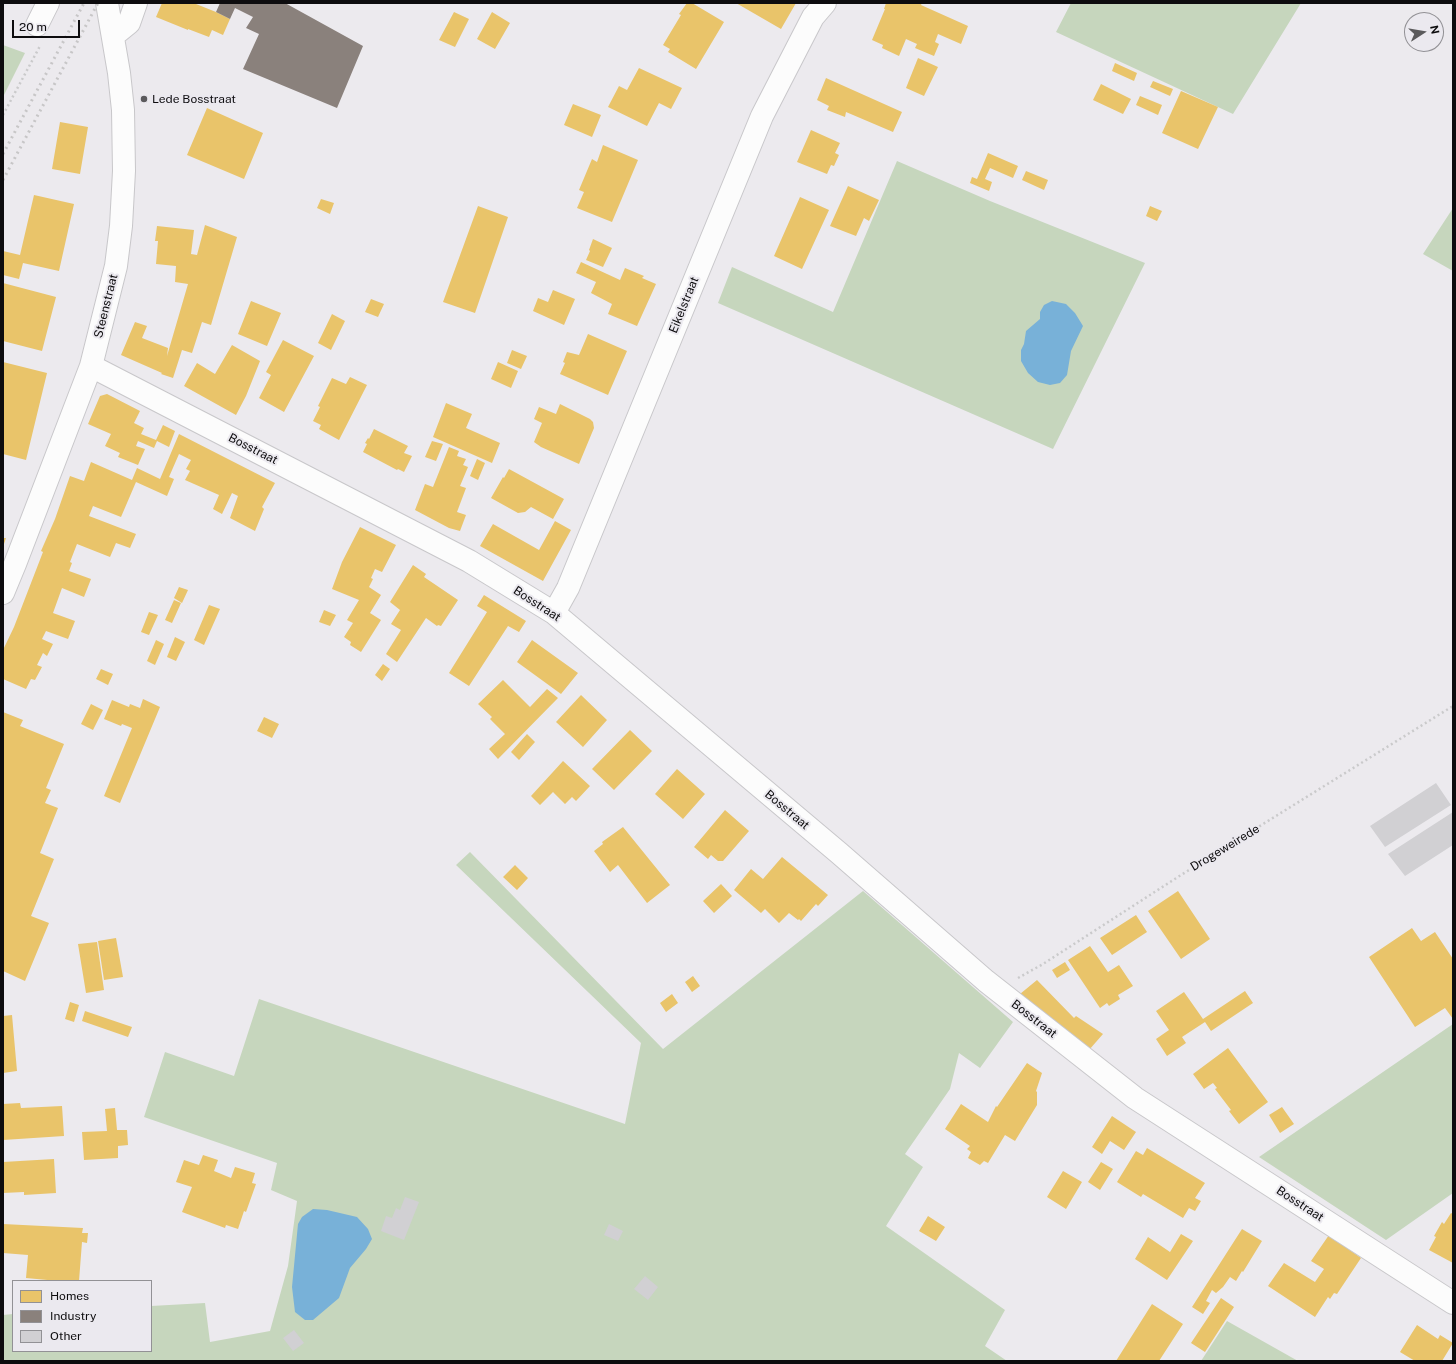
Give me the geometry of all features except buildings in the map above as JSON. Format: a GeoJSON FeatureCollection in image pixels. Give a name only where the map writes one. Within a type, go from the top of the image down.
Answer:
{"type":"FeatureCollection","features":[{"type":"Feature","properties":{"kind":"street"},"geometry":{"type":"LineString","coordinates":[[37,25],[48,3]]}},
{"type":"Feature","properties":{"kind":"street","name":"Steenstraat"},"geometry":{"type":"LineString","coordinates":[[3,593],[91,366],[116,266],[121,226],[124,171],[123,110],[107,3]]}},
{"type":"Feature","properties":{"kind":"street"},"geometry":{"type":"LineString","coordinates":[[113,36],[129,23],[136,3]]}},
{"type":"Feature","properties":{"kind":"street","name":"Eikelstraat"},"geometry":{"type":"LineString","coordinates":[[554,613],[568,588],[762,116],[813,17],[825,3]]}},
{"type":"Feature","properties":{"kind":"street","name":"Bosstraat"},"geometry":{"type":"LineString","coordinates":[[91,366],[469,561],[554,613],[839,853],[997,990],[1136,1098],[1453,1303]]}},
{"type":"Feature","properties":{"kind":"path"},"geometry":{"type":"LineString","coordinates":[[3,115],[40,45],[37,25]]}},
{"type":"Feature","properties":{"kind":"path","name":"Drogeweirede"},"geometry":{"type":"LineString","coordinates":[[997,990],[1043,964],[1188,871],[1453,706]]}},
{"type":"Feature","properties":{"kind":"green space"},"geometry":{"type":"Polygon","coordinates":[[[1071,3],[1301,3],[1233,114],[1056,32],[1071,3]]]}},
{"type":"Feature","properties":{"kind":"green space"},"geometry":{"type":"Polygon","coordinates":[[[3,45],[25,53],[3,97],[3,45]]]}},
{"type":"Feature","properties":{"kind":"green space"},"geometry":{"type":"Polygon","coordinates":[[[897,161],[990,201],[1145,263],[1053,449],[718,303],[732,267],[833,312],[897,161]]]}},
{"type":"Feature","properties":{"kind":"green space"},"geometry":{"type":"Polygon","coordinates":[[[1453,208],[1453,271],[1423,254],[1453,208]]]}},
{"type":"Feature","properties":{"kind":"green space"},"geometry":{"type":"Polygon","coordinates":[[[470,852],[663,1049],[863,891],[1013,1022],[980,1068],[959,1053],[950,1089],[905,1154],[923,1167],[886,1226],[1005,1310],[985,1346],[1007,1361],[3,1361],[3,1315],[12,1314],[12,1352],[152,1352],[152,1306],[205,1303],[210,1342],[270,1331],[288,1266],[297,1201],[271,1190],[277,1163],[144,1117],[165,1052],[234,1076],[259,999],[625,1124],[641,1043],[456,865],[470,852]]]}},
{"type":"Feature","properties":{"kind":"green space"},"geometry":{"type":"Polygon","coordinates":[[[1453,1024],[1453,1193],[1386,1240],[1259,1157],[1453,1024]]]}},
{"type":"Feature","properties":{"kind":"green space"},"geometry":{"type":"Polygon","coordinates":[[[1227,1321],[1298,1361],[1201,1361],[1227,1321]]]}},
{"type":"Feature","properties":{"kind":"water"},"geometry":{"type":"Polygon","coordinates":[[[1052,301],[1066,304],[1075,313],[1083,326],[1071,351],[1067,375],[1060,383],[1050,385],[1038,382],[1028,373],[1021,361],[1021,350],[1024,344],[1026,331],[1040,319],[1040,312],[1044,305],[1052,301]]]}},
{"type":"Feature","properties":{"kind":"water"},"geometry":{"type":"Polygon","coordinates":[[[313,1209],[327,1210],[357,1217],[368,1229],[372,1239],[366,1249],[350,1268],[339,1298],[313,1320],[305,1320],[295,1312],[292,1287],[298,1224],[302,1217],[313,1209]]]}},
{"type":"Feature","properties":{"kind":"railway"},"geometry":{"type":"LineString","coordinates":[[3,154],[84,3]]}},
{"type":"Feature","properties":{"kind":"railway"},"geometry":{"type":"LineString","coordinates":[[3,180],[98,3]]}},
{"type":"Feature","properties":{"kind":"place","name":"Lede Bosstraat"},"geometry":{"type":"Point","coordinates":[144,99]}}]}
